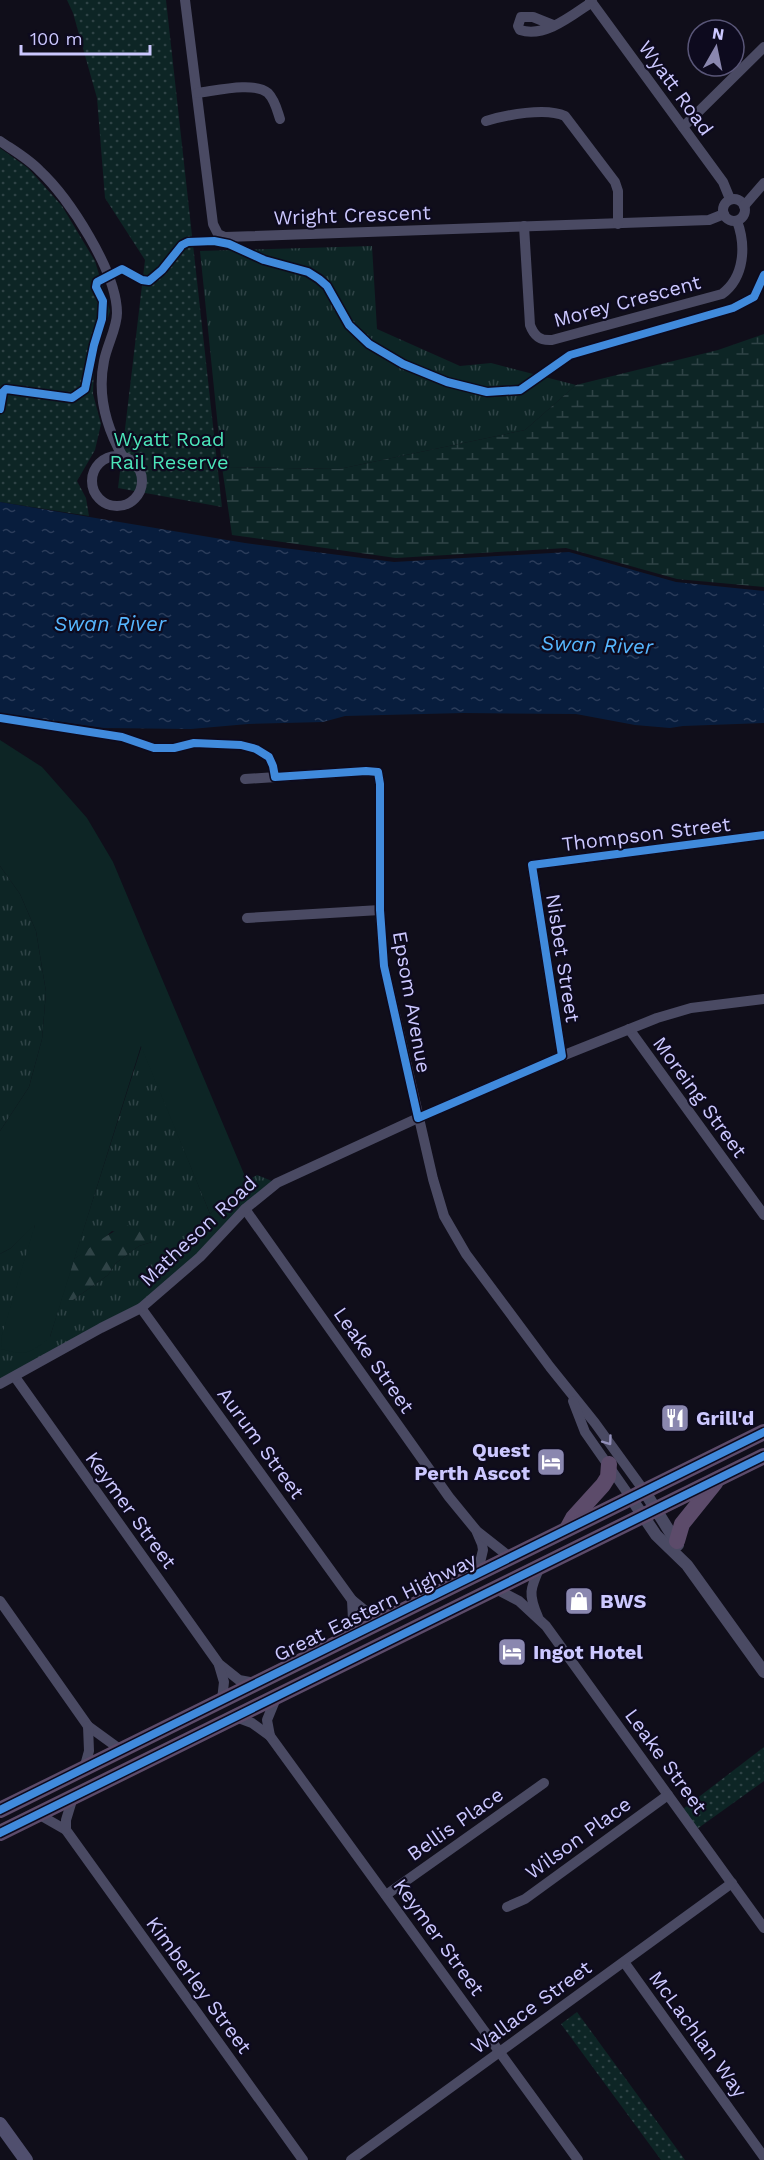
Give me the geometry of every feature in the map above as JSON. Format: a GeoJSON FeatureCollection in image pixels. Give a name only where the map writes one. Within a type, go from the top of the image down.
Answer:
{"type":"FeatureCollection","features":[{"type":"Feature","properties":{"kind":"highway","name":"Great Eastern Highway"},"geometry":{"type":"LineString","coordinates":[[0,1810],[764,1432]]}},
{"type":"Feature","properties":{"kind":"highway","name":"Great Eastern Highway"},"geometry":{"type":"LineString","coordinates":[[0,1833],[764,1456]]}},
{"type":"Feature","properties":{"kind":"highway"},"geometry":{"type":"LineString","coordinates":[[566,1530],[573,1518],[603,1485],[608,1477],[609,1464]]}},
{"type":"Feature","properties":{"kind":"highway"},"geometry":{"type":"LineString","coordinates":[[677,1541],[682,1524],[719,1478]]}},
{"type":"Feature","properties":{"kind":"main road"},"geometry":{"type":"LineString","coordinates":[[0,2124],[26,2160]]}},
{"type":"Feature","properties":{"kind":"street","name":"Wright Crescent"},"geometry":{"type":"LineString","coordinates":[[184,0],[213,224],[218,234],[225,237],[709,220],[724,214]]}},
{"type":"Feature","properties":{"kind":"street"},"geometry":{"type":"LineString","coordinates":[[553,25],[564,21],[591,1]]}},
{"type":"Feature","properties":{"kind":"street","name":"Wyatt Road"},"geometry":{"type":"LineString","coordinates":[[591,1],[723,182],[730,199]]}},
{"type":"Feature","properties":{"kind":"street"},"geometry":{"type":"LineString","coordinates":[[685,130],[764,47]]}},
{"type":"Feature","properties":{"kind":"street"},"geometry":{"type":"LineString","coordinates":[[685,130],[764,56]]}},
{"type":"Feature","properties":{"kind":"street"},"geometry":{"type":"LineString","coordinates":[[197,93],[256,87],[270,94],[280,119]]}},
{"type":"Feature","properties":{"kind":"street"},"geometry":{"type":"LineString","coordinates":[[486,121],[508,115],[554,112],[565,116],[615,182],[618,191],[618,224]]}},
{"type":"Feature","properties":{"kind":"street"},"geometry":{"type":"LineString","coordinates":[[0,141],[39,170],[68,202],[110,275],[117,313],[103,362],[101,400],[114,440],[123,457],[140,471],[142,484],[140,494],[134,500],[123,505],[112,506],[97,497],[92,488],[93,474],[95,468],[107,458],[123,457]]}},
{"type":"Feature","properties":{"kind":"street"},"geometry":{"type":"LineString","coordinates":[[744,206],[764,183]]}},
{"type":"Feature","properties":{"kind":"street"},"geometry":{"type":"LineString","coordinates":[[730,199],[739,200],[744,206],[744,215],[737,221],[729,220],[724,214],[724,205],[730,199]]}},
{"type":"Feature","properties":{"kind":"street","name":"Morey Crescent"},"geometry":{"type":"LineString","coordinates":[[524,226],[530,325],[532,332],[543,340],[552,340],[722,294],[733,286],[738,274],[743,237],[737,221]]}},
{"type":"Feature","properties":{"kind":"street","name":"Epsom Avenue"},"geometry":{"type":"LineString","coordinates":[[245,779],[378,772],[380,784],[380,910],[384,966],[418,1118],[444,1216],[466,1254],[595,1423],[650,1513],[677,1541],[687,1565]]}},
{"type":"Feature","properties":{"kind":"street","name":"Thompson Street"},"geometry":{"type":"LineString","coordinates":[[532,865],[764,835]]}},
{"type":"Feature","properties":{"kind":"street","name":"Nisbet Street"},"geometry":{"type":"LineString","coordinates":[[532,865],[562,1056]]}},
{"type":"Feature","properties":{"kind":"street"},"geometry":{"type":"LineString","coordinates":[[247,918],[380,910]]}},
{"type":"Feature","properties":{"kind":"street","name":"Matheson Road"},"geometry":{"type":"LineString","coordinates":[[0,1384],[141,1308],[200,1257],[245,1209],[277,1183],[418,1118],[657,1018],[692,1008],[764,999]]}},
{"type":"Feature","properties":{"kind":"street","name":"Moreing Street"},"geometry":{"type":"LineString","coordinates":[[629,1029],[764,1215]]}},
{"type":"Feature","properties":{"kind":"street","name":"Leake Street"},"geometry":{"type":"LineString","coordinates":[[245,1209],[449,1497],[476,1530],[511,1558]]}},
{"type":"Feature","properties":{"kind":"street","name":"Aurum Street"},"geometry":{"type":"LineString","coordinates":[[141,1308],[351,1600],[368,1613],[385,1619]]}},
{"type":"Feature","properties":{"kind":"street","name":"Keymer Street"},"geometry":{"type":"LineString","coordinates":[[15,1377],[219,1664],[239,1680],[256,1683]]}},
{"type":"Feature","properties":{"kind":"street","name":"Epsom Avenue"},"geometry":{"type":"LineString","coordinates":[[572,1395],[575,1409],[585,1432],[609,1464],[638,1495]]}},
{"type":"Feature","properties":{"kind":"street","name":"Epsom Avenue"},"geometry":{"type":"LineString","coordinates":[[650,1513],[656,1535],[687,1565],[764,1671]]}},
{"type":"Feature","properties":{"kind":"street","name":"Leake Street"},"geometry":{"type":"LineString","coordinates":[[476,1530],[483,1551],[477,1575]]}},
{"type":"Feature","properties":{"kind":"street","name":"Leake Street"},"geometry":{"type":"LineString","coordinates":[[540,1567],[531,1586],[530,1599],[538,1617],[764,1928]]}},
{"type":"Feature","properties":{"kind":"street","name":"Leake Street"},"geometry":{"type":"LineString","coordinates":[[496,1589],[519,1601],[538,1617]]}},
{"type":"Feature","properties":{"kind":"street"},"geometry":{"type":"LineString","coordinates":[[349,1638],[353,1620],[351,1600]]}},
{"type":"Feature","properties":{"kind":"street"},"geometry":{"type":"LineString","coordinates":[[0,1601],[88,1726],[121,1750]]}},
{"type":"Feature","properties":{"kind":"street","name":"Keymer Street"},"geometry":{"type":"LineString","coordinates":[[219,1664],[224,1682],[222,1700]]}},
{"type":"Feature","properties":{"kind":"street"},"geometry":{"type":"LineString","coordinates":[[270,1736],[267,1720],[276,1698]]}},
{"type":"Feature","properties":{"kind":"street","name":"Keymer Street"},"geometry":{"type":"LineString","coordinates":[[236,1717],[252,1723],[270,1736],[578,2160]]}},
{"type":"Feature","properties":{"kind":"street"},"geometry":{"type":"LineString","coordinates":[[84,1769],[89,1751],[88,1726]]}},
{"type":"Feature","properties":{"kind":"street","name":"Bellis Place"},"geometry":{"type":"LineString","coordinates":[[386,1895],[544,1783]]}},
{"type":"Feature","properties":{"kind":"street","name":"Wilson Place"},"geometry":{"type":"LineString","coordinates":[[507,1907],[525,1899],[668,1795]]}},
{"type":"Feature","properties":{"kind":"street"},"geometry":{"type":"LineString","coordinates":[[66,1830],[66,1820],[73,1797]]}},
{"type":"Feature","properties":{"kind":"street","name":"Kimberley Street"},"geometry":{"type":"LineString","coordinates":[[38,1814],[66,1830],[303,2160]]}},
{"type":"Feature","properties":{"kind":"street","name":"Wallace Street"},"geometry":{"type":"LineString","coordinates":[[351,2160],[732,1883]]}},
{"type":"Feature","properties":{"kind":"street","name":"McLachlan Way"},"geometry":{"type":"LineString","coordinates":[[624,1962],[764,2157]]}},
{"type":"Feature","properties":{"kind":"green space","name":"Wyatt Road Rail Reserve"},"geometry":{"type":"Polygon","coordinates":[[[67,0],[166,0],[222,507],[118,488],[145,260],[105,198],[97,98],[73,13],[67,0]]]}},
{"type":"Feature","properties":{"kind":"green space"},"geometry":{"type":"Polygon","coordinates":[[[0,148],[28,168],[62,206],[95,261],[110,311],[94,364],[93,394],[101,424],[95,450],[77,481],[86,498],[89,516],[0,502],[0,148]]]}},
{"type":"Feature","properties":{"kind":"green space"},"geometry":{"type":"Polygon","coordinates":[[[372,246],[377,329],[460,366],[491,363],[576,385],[525,430],[339,469],[222,467],[200,251],[372,246]]]}},
{"type":"Feature","properties":{"kind":"green space"},"geometry":{"type":"Polygon","coordinates":[[[764,334],[764,587],[677,579],[566,548],[396,558],[232,535],[222,467],[339,469],[525,430],[576,385],[718,350],[764,334]]]}},
{"type":"Feature","properties":{"kind":"green space"},"geometry":{"type":"Polygon","coordinates":[[[0,740],[42,767],[87,818],[113,862],[247,1181],[210,1214],[141,1046],[50,1337],[32,1350],[22,1353],[1,1349],[2,1335],[35,1225],[11,1248],[0,1254],[0,1131],[29,1087],[42,1039],[46,992],[36,931],[20,894],[0,866],[0,740]]]}},
{"type":"Feature","properties":{"kind":"green space"},"geometry":{"type":"Polygon","coordinates":[[[0,866],[20,894],[36,931],[46,992],[42,1039],[29,1087],[0,1131],[0,866]]]}},
{"type":"Feature","properties":{"kind":"green space"},"geometry":{"type":"Polygon","coordinates":[[[142,1045],[210,1214],[257,1175],[277,1183],[141,1308],[0,1384],[0,1254],[11,1248],[35,1224],[34,1232],[50,1337],[61,1300],[73,1300],[108,1275],[116,1263],[139,1246],[152,1242],[112,1231],[99,1243],[74,1259],[142,1045]]]}},
{"type":"Feature","properties":{"kind":"green space"},"geometry":{"type":"Polygon","coordinates":[[[129,1225],[148,1234],[152,1242],[139,1246],[116,1263],[108,1275],[73,1300],[61,1300],[74,1259],[107,1235],[129,1225]]]}},
{"type":"Feature","properties":{"kind":"green space"},"geometry":{"type":"Polygon","coordinates":[[[764,1747],[764,1781],[697,1829],[683,1809],[764,1747]]]}},
{"type":"Feature","properties":{"kind":"green space"},"geometry":{"type":"Polygon","coordinates":[[[577,2012],[685,2160],[661,2160],[561,2024],[577,2012]]]}},
{"type":"Feature","properties":{"kind":"water","name":"Swan River"},"geometry":{"type":"Polygon","coordinates":[[[0,502],[245,543],[394,562],[569,552],[676,582],[764,591],[764,723],[670,728],[635,725],[576,714],[463,713],[345,716],[323,722],[248,724],[191,729],[104,728],[0,713],[0,502]]]}},
{"type":"Feature","properties":{"kind":"cycle path"},"geometry":{"type":"LineString","coordinates":[[0,409],[3,392],[6,389],[72,398],[85,389],[102,319],[103,301],[96,287],[97,282],[122,269],[142,280],[149,281],[162,270],[182,245],[188,242],[214,241],[229,244],[264,260],[308,272],[327,286],[349,325],[369,344],[403,364],[447,382],[487,392],[520,390],[570,355],[733,308],[754,297],[764,275]]}},
{"type":"Feature","properties":{"kind":"cycle path"},"geometry":{"type":"LineString","coordinates":[[0,718],[122,737],[154,748],[174,748],[194,743],[241,745],[256,749],[269,757],[275,777],[378,772],[380,784],[380,910],[384,966],[418,1118],[562,1056],[532,865],[764,835]]}},
{"type":"Feature","properties":{"kind":"cycle path"},"geometry":{"type":"LineString","coordinates":[[0,1810],[764,1432]]}},
{"type":"Feature","properties":{"kind":"cycle path"},"geometry":{"type":"LineString","coordinates":[[0,1833],[764,1456]]}},
{"type":"Feature","properties":{"kind":"place","name":"Grill'd"},"geometry":{"type":"Point","coordinates":[675,1418]}},
{"type":"Feature","properties":{"kind":"place","name":"Quest Perth Ascot"},"geometry":{"type":"Point","coordinates":[551,1462]}},
{"type":"Feature","properties":{"kind":"place","name":"BWS"},"geometry":{"type":"Point","coordinates":[579,1601]}},
{"type":"Feature","properties":{"kind":"place","name":"Ingot Hotel"},"geometry":{"type":"Point","coordinates":[512,1652]}}]}
